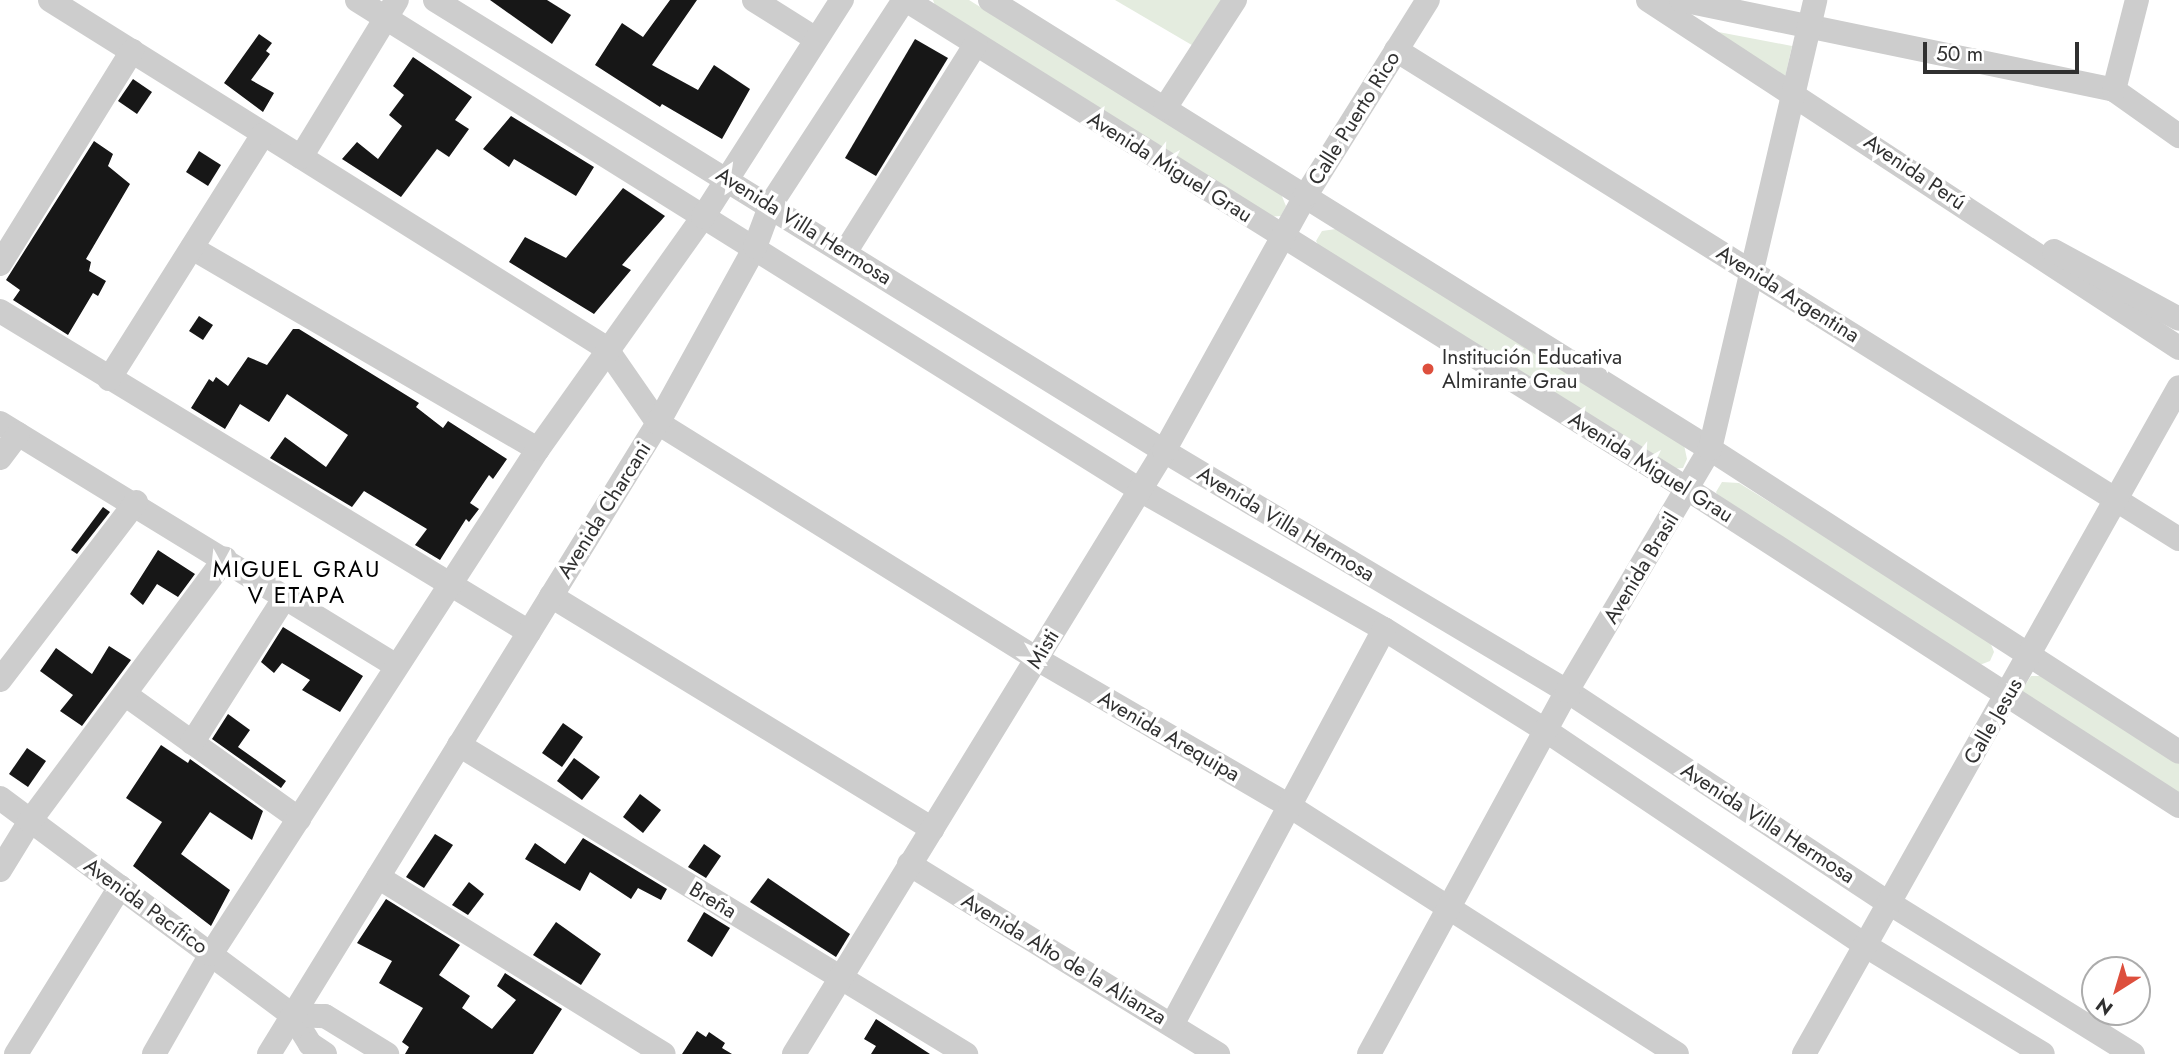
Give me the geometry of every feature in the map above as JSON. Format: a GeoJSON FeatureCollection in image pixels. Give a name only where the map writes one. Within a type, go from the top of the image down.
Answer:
{"type":"FeatureCollection","features":[{"type":"Feature","properties":{"kind":"street"},"geometry":{"type":"LineString","coordinates":[[50,0],[606,348],[658,424]]}},
{"type":"Feature","properties":{"kind":"street","name":"Avenida Villa Hermosa"},"geometry":{"type":"LineString","coordinates":[[357,0],[392,9],[703,217],[755,247],[1140,490],[1384,629],[1548,732],[1866,946],[2043,1054]]}},
{"type":"Feature","properties":{"kind":"street","name":"Avenida Villa Hermosa"},"geometry":{"type":"LineString","coordinates":[[435,0],[771,204],[1164,451],[1567,691],[1889,903],[2133,1054]]}},
{"type":"Feature","properties":{"kind":"street"},"geometry":{"type":"LineString","coordinates":[[754,0],[816,39]]}},
{"type":"Feature","properties":{"kind":"street"},"geometry":{"type":"LineString","coordinates":[[154,1054],[211,954],[538,449],[606,348],[703,217],[842,0]]}},
{"type":"Feature","properties":{"kind":"street","name":"Avenida Miguel Grau"},"geometry":{"type":"LineString","coordinates":[[905,0],[1689,490],[2006,698],[2179,806]]}},
{"type":"Feature","properties":{"kind":"street","name":"Avenida Charcani"},"geometry":{"type":"LineString","coordinates":[[268,1054],[658,424],[755,247],[771,204],[905,0]]}},
{"type":"Feature","properties":{"kind":"street"},"geometry":{"type":"LineString","coordinates":[[990,0],[1710,449],[2029,659],[2179,751]]}},
{"type":"Feature","properties":{"kind":"street"},"geometry":{"type":"LineString","coordinates":[[1165,108],[1235,0]]}},
{"type":"Feature","properties":{"kind":"street","name":"Calle Puerto Rico"},"geometry":{"type":"LineString","coordinates":[[1282,238],[1428,0]]}},
{"type":"Feature","properties":{"kind":"street","name":"Avenida Perú"},"geometry":{"type":"LineString","coordinates":[[1648,0],[1791,90],[2179,348]]}},
{"type":"Feature","properties":{"kind":"street"},"geometry":{"type":"LineString","coordinates":[[1681,0],[2114,90],[2179,136]]}},
{"type":"Feature","properties":{"kind":"street","name":"Avenida Brasil"},"geometry":{"type":"LineString","coordinates":[[1369,1054],[1452,909],[1548,732],[1567,691],[1689,490],[1710,449],[1753,272],[1791,90],[1815,0]]}},
{"type":"Feature","properties":{"kind":"street"},"geometry":{"type":"LineString","coordinates":[[2114,90],[2137,0]]}},
{"type":"Feature","properties":{"kind":"street"},"geometry":{"type":"LineString","coordinates":[[301,157],[392,9]]}},
{"type":"Feature","properties":{"kind":"street"},"geometry":{"type":"LineString","coordinates":[[846,251],[975,44]]}},
{"type":"Feature","properties":{"kind":"street","name":"Avenida Argentina"},"geometry":{"type":"LineString","coordinates":[[1396,50],[2179,539]]}},
{"type":"Feature","properties":{"kind":"street"},"geometry":{"type":"LineString","coordinates":[[0,264],[132,51]]}},
{"type":"Feature","properties":{"kind":"street"},"geometry":{"type":"LineString","coordinates":[[109,379],[263,134]]}},
{"type":"Feature","properties":{"kind":"street"},"geometry":{"type":"LineString","coordinates":[[2013,237],[2068,255],[2179,319]]}},
{"type":"Feature","properties":{"kind":"street","name":"Misti"},"geometry":{"type":"LineString","coordinates":[[794,1054],[1164,451],[1282,238]]}},
{"type":"Feature","properties":{"kind":"street"},"geometry":{"type":"LineString","coordinates":[[192,248],[538,449]]}},
{"type":"Feature","properties":{"kind":"street"},"geometry":{"type":"LineString","coordinates":[[0,311],[529,632]]}},
{"type":"Feature","properties":{"kind":"street","name":"Calle Jesus"},"geometry":{"type":"LineString","coordinates":[[1804,1054],[2029,659],[2179,387]]}},
{"type":"Feature","properties":{"kind":"street","name":"Avenida Arequipa"},"geometry":{"type":"LineString","coordinates":[[658,424],[1037,659],[1291,807],[1677,1054]]}},
{"type":"Feature","properties":{"kind":"street"},"geometry":{"type":"LineString","coordinates":[[0,458],[9,429],[136,502],[397,666]]}},
{"type":"Feature","properties":{"kind":"street"},"geometry":{"type":"LineString","coordinates":[[0,680],[136,502]]}},
{"type":"Feature","properties":{"kind":"street"},"geometry":{"type":"LineString","coordinates":[[0,870],[30,821],[225,558]]}},
{"type":"Feature","properties":{"kind":"street"},"geometry":{"type":"LineString","coordinates":[[551,596],[932,829]]}},
{"type":"Feature","properties":{"kind":"street"},"geometry":{"type":"LineString","coordinates":[[192,743],[285,597]]}},
{"type":"Feature","properties":{"kind":"street"},"geometry":{"type":"LineString","coordinates":[[1172,1026],[1384,629]]}},
{"type":"Feature","properties":{"kind":"street"},"geometry":{"type":"LineString","coordinates":[[126,695],[299,819]]}},
{"type":"Feature","properties":{"kind":"street","name":"Breña"},"geometry":{"type":"LineString","coordinates":[[459,745],[966,1054]]}},
{"type":"Feature","properties":{"kind":"street","name":"Avenida Pacífico"},"geometry":{"type":"LineString","coordinates":[[0,798],[292,1015],[310,1044],[325,1054]]}},
{"type":"Feature","properties":{"kind":"street","name":"Avenida Alto de la Alianza"},"geometry":{"type":"LineString","coordinates":[[909,864],[1218,1054]]}},
{"type":"Feature","properties":{"kind":"street"},"geometry":{"type":"LineString","coordinates":[[378,877],[664,1054]]}},
{"type":"Feature","properties":{"kind":"street"},"geometry":{"type":"LineString","coordinates":[[16,1054],[120,887]]}},
{"type":"Feature","properties":{"kind":"street"},"geometry":{"type":"LineString","coordinates":[[292,1015],[325,1016],[387,1054]]}},
{"type":"Feature","properties":{"kind":"shaded area"},"geometry":{"type":"Polygon","coordinates":[[[933,0],[969,0],[1281,194],[1286,206],[1281,216],[1265,217],[937,11],[933,0]]]}},
{"type":"Feature","properties":{"kind":"shaded area"},"geometry":{"type":"Polygon","coordinates":[[[1115,0],[1234,0],[1202,51],[1115,0]]]}},
{"type":"Feature","properties":{"kind":"shaded area"},"geometry":{"type":"Polygon","coordinates":[[[1708,30],[1792,46],[1784,82],[1708,30]]]}},
{"type":"Feature","properties":{"kind":"shaded area"},"geometry":{"type":"Polygon","coordinates":[[[1336,229],[1684,445],[1687,459],[1683,468],[1670,469],[1322,251],[1316,241],[1322,231],[1336,229]]]}},
{"type":"Feature","properties":{"kind":"shaded area"},"geometry":{"type":"Polygon","coordinates":[[[1722,482],[1739,483],[1989,639],[1994,652],[1990,661],[1977,666],[1723,506],[1716,492],[1722,482]]]}},
{"type":"Feature","properties":{"kind":"shaded area"},"geometry":{"type":"Polygon","coordinates":[[[2031,676],[2042,676],[2179,761],[2179,795],[2026,700],[2022,690],[2031,676]]]}},
{"type":"Feature","properties":{"kind":"building"},"geometry":{"type":"Polygon","coordinates":[[[490,0],[547,0],[571,15],[552,44],[490,0]]]}},
{"type":"Feature","properties":{"kind":"building"},"geometry":{"type":"Polygon","coordinates":[[[670,0],[697,0],[652,65],[698,90],[714,65],[750,89],[722,139],[662,104],[660,107],[595,65],[622,23],[643,37],[670,0]]]}},
{"type":"Feature","properties":{"kind":"building"},"geometry":{"type":"Polygon","coordinates":[[[259,34],[272,43],[266,51],[270,54],[251,80],[274,93],[263,112],[224,83],[259,34]]]}},
{"type":"Feature","properties":{"kind":"building"},"geometry":{"type":"Polygon","coordinates":[[[915,39],[948,58],[876,176],[845,158],[915,39]]]}},
{"type":"Feature","properties":{"kind":"building"},"geometry":{"type":"Polygon","coordinates":[[[413,57],[472,97],[455,120],[469,129],[449,157],[437,149],[401,197],[342,159],[357,142],[378,159],[402,126],[389,115],[404,95],[393,86],[413,57]]]}},
{"type":"Feature","properties":{"kind":"building"},"geometry":{"type":"Polygon","coordinates":[[[133,79],[152,92],[137,114],[118,101],[133,79]]]}},
{"type":"Feature","properties":{"kind":"building"},"geometry":{"type":"Polygon","coordinates":[[[511,116],[594,167],[576,196],[514,159],[509,167],[483,149],[511,116]]]}},
{"type":"Feature","properties":{"kind":"building"},"geometry":{"type":"Polygon","coordinates":[[[94,141],[113,154],[108,166],[130,184],[86,259],[91,262],[89,271],[106,281],[98,296],[93,293],[68,335],[13,300],[20,290],[6,280],[94,141]]]}},
{"type":"Feature","properties":{"kind":"building"},"geometry":{"type":"Polygon","coordinates":[[[199,151],[221,165],[208,186],[186,172],[199,151]]]}},
{"type":"Feature","properties":{"kind":"building"},"geometry":{"type":"Polygon","coordinates":[[[623,188],[665,216],[622,265],[631,270],[594,314],[509,262],[525,237],[566,258],[623,188]]]}},
{"type":"Feature","properties":{"kind":"building"},"geometry":{"type":"Polygon","coordinates":[[[199,316],[213,325],[203,340],[189,331],[199,316]]]}},
{"type":"Feature","properties":{"kind":"building"},"geometry":{"type":"Polygon","coordinates":[[[293,329],[299,329],[419,403],[416,407],[443,428],[448,421],[507,459],[493,479],[489,475],[470,503],[479,509],[469,522],[466,519],[440,560],[415,545],[427,529],[364,491],[352,507],[270,458],[285,437],[326,467],[348,435],[287,394],[269,422],[240,404],[225,429],[191,408],[209,379],[213,382],[216,377],[228,386],[248,357],[267,365],[293,329]]]}},
{"type":"Feature","properties":{"kind":"building"},"geometry":{"type":"Polygon","coordinates":[[[103,507],[110,512],[77,554],[71,550],[103,507]]]}},
{"type":"Feature","properties":{"kind":"building"},"geometry":{"type":"Polygon","coordinates":[[[158,550],[195,574],[178,597],[157,584],[143,605],[130,594],[158,550]]]}},
{"type":"Feature","properties":{"kind":"building"},"geometry":{"type":"Polygon","coordinates":[[[283,627],[363,676],[340,712],[302,690],[310,680],[282,663],[274,673],[261,662],[283,627]]]}},
{"type":"Feature","properties":{"kind":"building"},"geometry":{"type":"Polygon","coordinates":[[[109,646],[131,660],[82,726],[60,711],[73,695],[40,671],[56,648],[92,674],[109,646]]]}},
{"type":"Feature","properties":{"kind":"building"},"geometry":{"type":"Polygon","coordinates":[[[228,714],[250,730],[238,747],[286,781],[281,788],[212,739],[228,714]]]}},
{"type":"Feature","properties":{"kind":"building"},"geometry":{"type":"Polygon","coordinates":[[[563,723],[583,737],[562,767],[542,753],[563,723]]]}},
{"type":"Feature","properties":{"kind":"building"},"geometry":{"type":"Polygon","coordinates":[[[161,745],[188,763],[190,759],[263,811],[252,840],[210,812],[181,854],[230,890],[211,926],[133,866],[162,822],[126,798],[161,745]]]}},
{"type":"Feature","properties":{"kind":"building"},"geometry":{"type":"Polygon","coordinates":[[[27,748],[46,761],[28,787],[9,774],[27,748]]]}},
{"type":"Feature","properties":{"kind":"building"},"geometry":{"type":"Polygon","coordinates":[[[574,758],[600,777],[582,800],[557,781],[574,758]]]}},
{"type":"Feature","properties":{"kind":"building"},"geometry":{"type":"Polygon","coordinates":[[[640,794],[661,810],[643,833],[623,817],[640,794]]]}},
{"type":"Feature","properties":{"kind":"building"},"geometry":{"type":"Polygon","coordinates":[[[435,834],[453,845],[424,888],[406,877],[435,834]]]}},
{"type":"Feature","properties":{"kind":"building"},"geometry":{"type":"Polygon","coordinates":[[[583,838],[667,889],[661,900],[638,888],[631,899],[590,872],[580,891],[525,859],[535,843],[565,864],[583,838]]]}},
{"type":"Feature","properties":{"kind":"building"},"geometry":{"type":"Polygon","coordinates":[[[704,844],[721,856],[706,878],[688,867],[704,844]]]}},
{"type":"Feature","properties":{"kind":"building"},"geometry":{"type":"Polygon","coordinates":[[[768,878],[850,934],[836,957],[750,902],[768,878]]]}},
{"type":"Feature","properties":{"kind":"building"},"geometry":{"type":"Polygon","coordinates":[[[469,882],[484,894],[468,915],[452,905],[469,882]]]}},
{"type":"Feature","properties":{"kind":"building"},"geometry":{"type":"Polygon","coordinates":[[[386,899],[460,945],[439,975],[470,996],[462,1008],[492,1029],[516,1000],[497,986],[505,973],[562,1009],[533,1054],[405,1054],[409,1047],[402,1042],[423,1008],[379,983],[392,961],[357,943],[386,899]]]}},
{"type":"Feature","properties":{"kind":"building"},"geometry":{"type":"Polygon","coordinates":[[[704,912],[730,928],[712,957],[687,941],[704,912]]]}},
{"type":"Feature","properties":{"kind":"building"},"geometry":{"type":"Polygon","coordinates":[[[556,922],[601,954],[581,985],[533,955],[556,922]]]}},
{"type":"Feature","properties":{"kind":"building"},"geometry":{"type":"Polygon","coordinates":[[[876,1019],[930,1054],[871,1054],[876,1046],[864,1039],[876,1019]]]}},
{"type":"Feature","properties":{"kind":"building"},"geometry":{"type":"Polygon","coordinates":[[[697,1031],[706,1037],[709,1032],[725,1043],[722,1048],[732,1054],[682,1054],[697,1031]]]}},
{"type":"Feature","properties":{"kind":"place","name":"Institución Educativa Almirante Grau"},"geometry":{"type":"Point","coordinates":[1428,369]}},
{"type":"Feature","properties":{"kind":"district","name":"MIGUEL GRAU V ETAPA"},"geometry":{"type":"Point","coordinates":[297,582]}}]}
